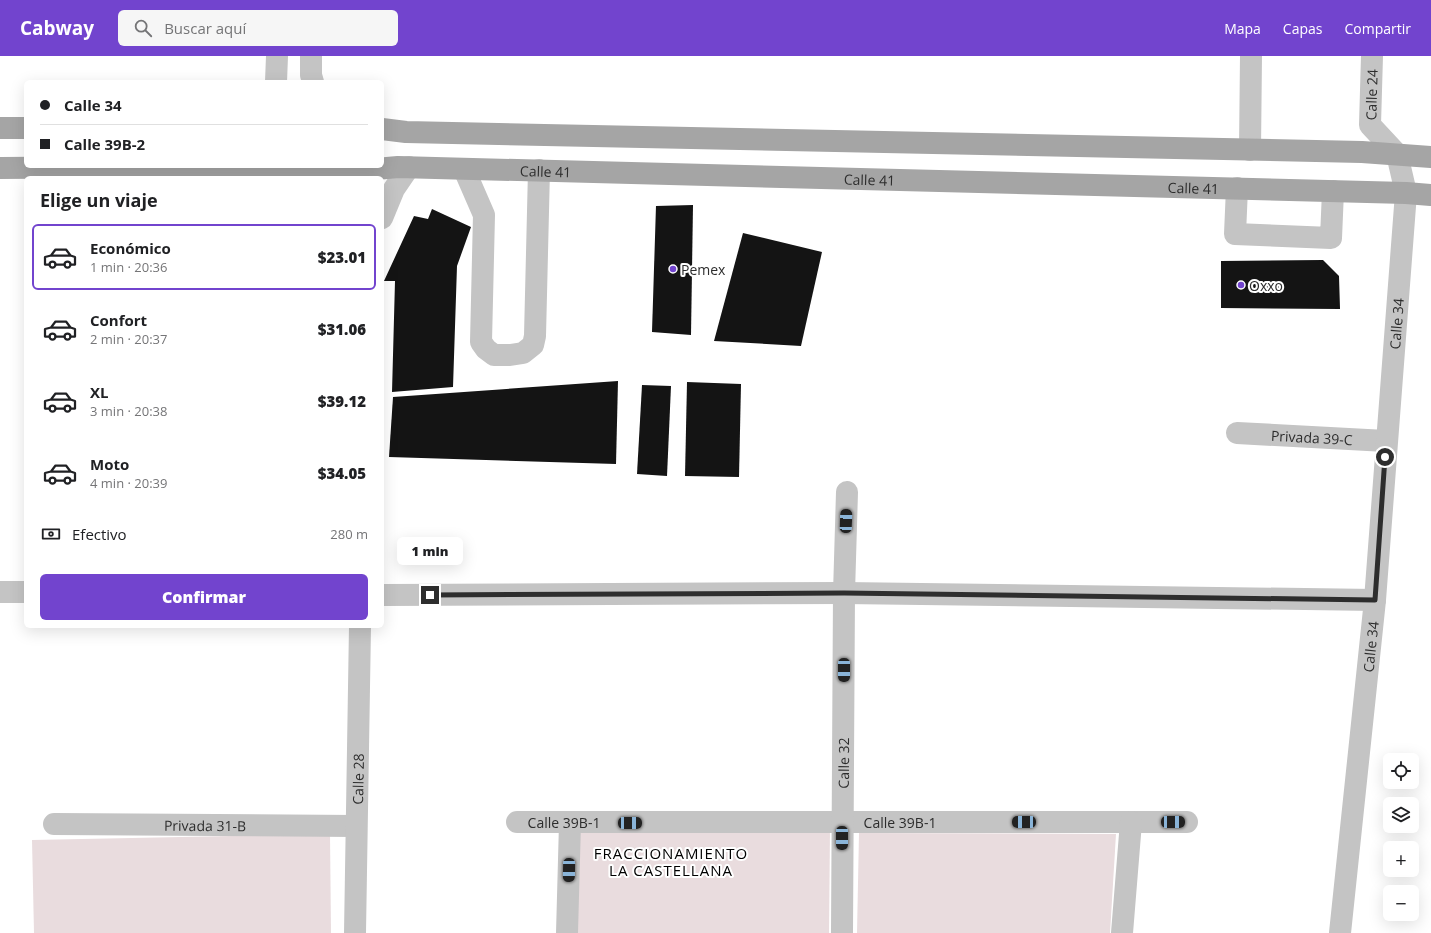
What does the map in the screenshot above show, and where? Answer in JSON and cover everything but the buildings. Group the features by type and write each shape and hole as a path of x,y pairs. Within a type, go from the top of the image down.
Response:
{"main road":[{"path":"0,128 24,128"},
{"path":"384,129 406,132 1250,150 1431,156"},
{"name":"Calle 41","path":"308,176 322,173 409,167 1237,188 1431,195"},
{"path":"0,168 24,168"},
{"name":"Calle 41","path":"269,168 284,176"}],"street":[{"path":"276,80 277,56"},
{"path":"311,56 312,80"},
{"path":"1250,150 1251,56"},
{"name":"Calle 24","path":"1372,56 1370,125 1397,154 1406,193"},
{"path":"384,213 394,189 409,167"},
{"path":"464,169 484,216 481,342 486,349 494,355 523,353 532,345 535,336 539,170"},
{"path":"1237,188 1235,234 1330,238 1333,191"},
{"name":"Calle 34","path":"1340,933 1375,600 1406,193"},
{"name":"Privada 39-C","path":"1237,433 1386,441"},
{"name":"Calle 32","path":"842,933 844,593 847,492"},
{"path":"0,592 24,592"},
{"path":"384,595 844,593 1375,600"},
{"name":"Calle 28","path":"355,933 360,628"},
{"name":"Calle 39B-1","path":"518,822 1187,822"},
{"path":"1122,933 1131,822"},
{"path":"567,933 570,823"},
{"name":"Privada 31-B","path":"54,824 356,826"}],"shaded area":[{"path":"580,826 830,829 829,933 577,933"},
{"path":"859,833 1116,834 1110,933 857,933"},
{"path":"330,834 331,933 34,933 32,840"}],"place":[{"name":"Pemex","path":"673,269"},
{"name":"Oxxo","path":"1241,285"}],"district":[{"name":"FRACCIONAMIENTO LA CASTELLANA","path":"671,862"}],"route":[{"path":"430,595 844,593 1375,600 1385,457"}]}
